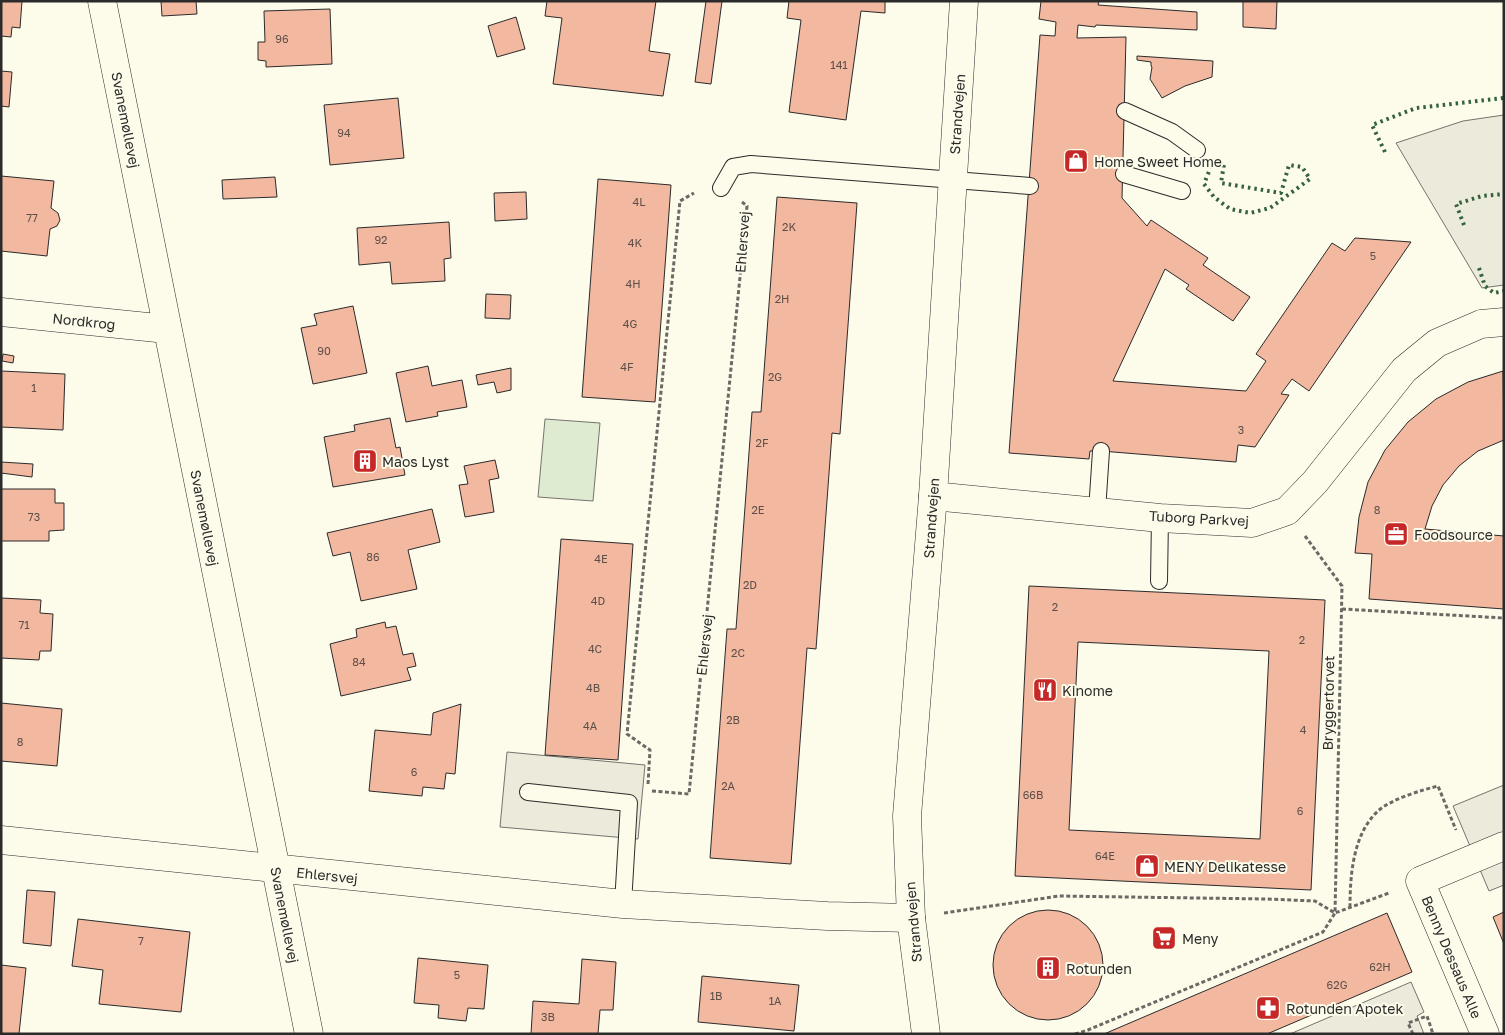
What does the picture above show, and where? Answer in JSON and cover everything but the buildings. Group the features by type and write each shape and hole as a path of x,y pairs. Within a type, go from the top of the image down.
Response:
{"street":[{"name":"Svanemøllevej","path":"102,1 309,1034"},
{"name":"Strandvejen","path":"926,1034 911,918 907,816 932,496 964,1"},
{"name":"Nordkrog","path":"1,312 167,329"},
{"name":"Tuborg Parkvej","path":"932,496 1160,518 1252,522 1287,511 1315,482 1404,370 1437,343 1482,324 1504,322"},
{"name":"Ehlersvej","path":"1,840 623,904 826,916 911,918"},
{"path":"1420,881 1504,846"},
{"name":"Benny Dessaus Alle","path":"1420,881 1485,1034"}],"lane":[{"path":"1125,111 1172,132 1197,150"},
{"path":"722,188 733,167 751,164 1030,186"},
{"path":"1124,174 1182,191"},
{"path":"1097,511 1101,451"},
{"path":"1159,581 1160,518"},
{"path":"528,792 629,802 623,904"}],"path":[{"name":"Ehlersvej","path":"722,188 747,206 689,794 648,791 650,750 627,734 680,201 702,189 722,188"},
{"name":"Bryggertorvet","path":"1287,511 1342,586 1335,913"},
{"path":"1342,609 1504,618"},
{"path":"1350,907 1350,890 1358,843 1367,824 1379,810 1414,792 1438,786 1468,861"},
{"path":"1074,1034 1088,1030 1323,932 1335,913 1420,881"},
{"path":"911,918 1059,896 1315,901 1335,913"},
{"path":"1413,1034 1408,1023 1427,1016 1433,1034"}],"green space":[{"path":"545,419 600,423 593,501 538,497"}],"shaded area":[{"path":"1504,115 1504,285 1482,288 1396,143 1463,121"},
{"path":"507,752 645,765 638,839 500,827"},
{"path":"1504,785 1504,885 1489,891 1453,806"},
{"path":"1411,982 1424,1012 1417,1016 1424,1034 1290,1034"}],"hedge":[{"path":"1385,152 1372,125 1416,108 1504,98"},
{"path":"1212,164 1224,164 1221,183 1281,193 1289,165 1302,167 1310,179 1270,208 1250,213 1230,209 1214,197 1204,184 1212,164"},
{"path":"1464,225 1456,204 1482,196 1504,194"},
{"path":"1479,268 1485,286 1494,293 1504,291"}],"place":[{"name":"Home Sweet Home","path":"1076,161"},
{"name":"Maos Lyst","path":"365,461"},
{"name":"Foodsource","path":"1396,534"},
{"name":"Kinome","path":"1045,690"},
{"name":"MENY Delikatesse","path":"1147,866"},
{"name":"Meny","path":"1164,938"},
{"name":"Rotunden","path":"1048,968"},
{"name":"Rotunden Apotek","path":"1268,1008"}]}
